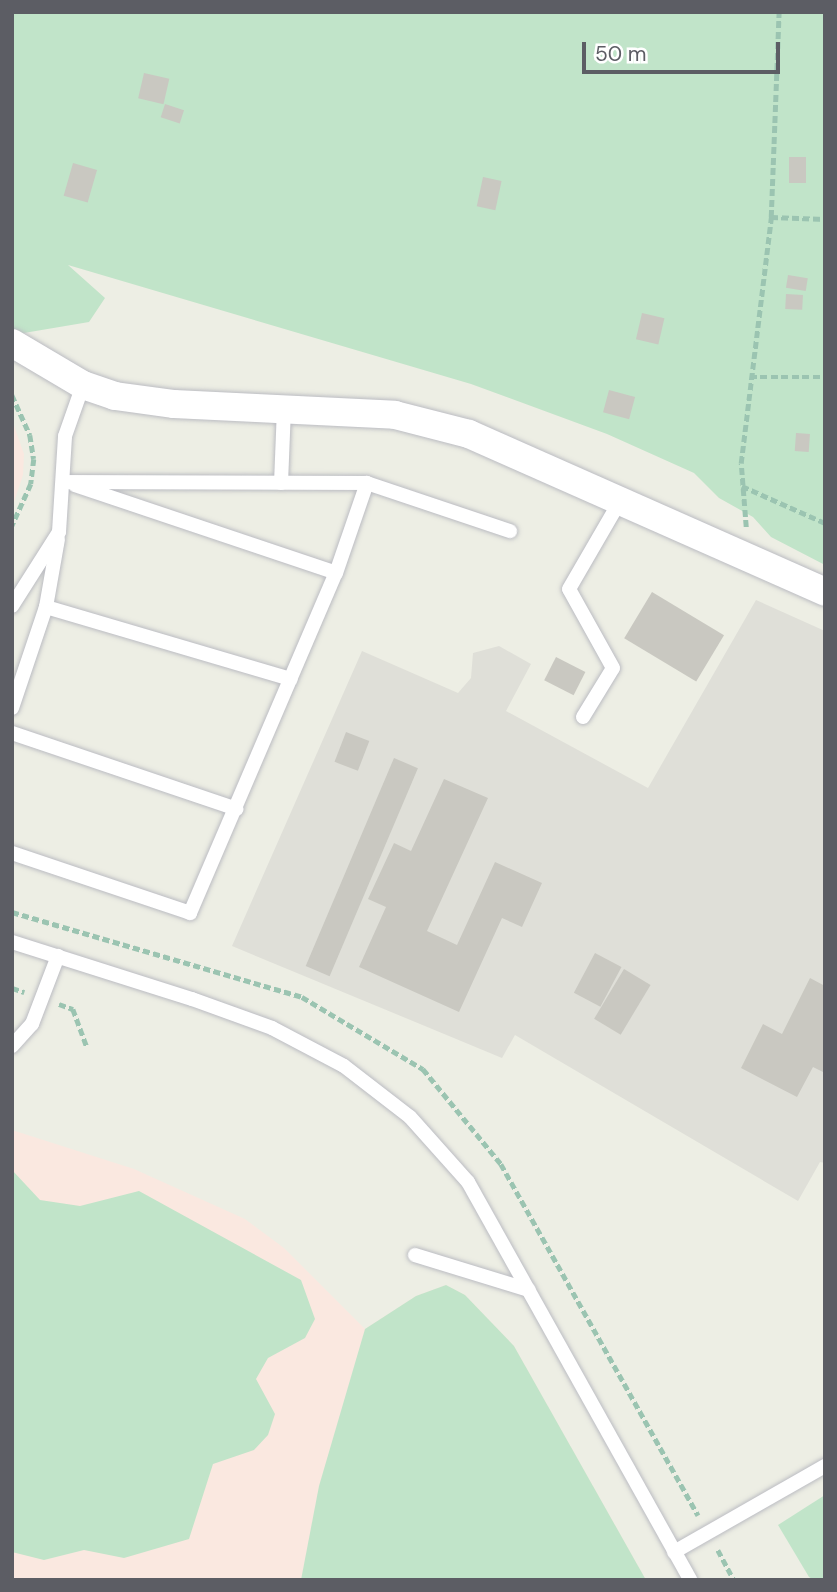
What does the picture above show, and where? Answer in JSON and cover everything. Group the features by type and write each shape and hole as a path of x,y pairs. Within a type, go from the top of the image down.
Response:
{"street":[{"path":"12,343 83,385 115,396 174,404 396,415 469,434 825,592"}],"lane":[{"path":"12,708 46,607 59,532 65,436 83,385"},
{"path":"281,483 284,409"},
{"path":"64,482 366,484 510,531"},
{"path":"64,482 335,573"},
{"path":"12,853 190,913 335,573 366,484"},
{"path":"583,717 613,668 569,589 621,501"},
{"path":"12,606 59,532"},
{"path":"46,607 291,679"},
{"path":"12,733 236,809"},
{"path":"12,942 192,999 272,1028 344,1066 410,1117 468,1182 690,1580"},
{"path":"12,1046 32,1024 58,956"},
{"path":"415,1255 529,1290"},
{"path":"674,1552 825,1466"}],"path":[{"path":"751,559 742,486 750,377 771,217 779,12"},
{"path":"771,217 825,219"},
{"path":"750,377 825,377"},
{"path":"12,395 30,435 34,459 32,484 12,526"},
{"path":"742,486 825,523"}],"shaded area":[{"path":"12,420 24,454 23,475 12,508"},
{"path":"756,600 825,631 825,1163 820,1162 798,1201 515,1035 502,1058 232,946 362,651 458,693 471,678 473,653 499,646 531,664 506,711 648,788"},
{"path":"12,1130 134,1169 245,1219 284,1248 365,1329 416,1296 446,1285 465,1295 514,1346 646,1580 12,1580"}],"green space":[{"path":"12,12 825,12 825,565 771,537 753,517 719,498 694,473 607,434 471,384 68,265 105,298 89,322 12,335"},
{"path":"12,1170 40,1200 80,1206 139,1191 301,1280 315,1319 305,1338 268,1358 256,1379 275,1414 268,1435 254,1450 213,1464 189,1539 124,1558 84,1550 44,1560 12,1552"},
{"path":"446,1285 465,1295 514,1346 646,1580 301,1580 319,1486 365,1329 416,1296"},
{"path":"825,1495 825,1580 814,1580 809,1577 778,1525"}],"building":[{"path":"144,73 169,79 163,104 138,98"},
{"path":"165,104 184,110 180,123 161,117"},
{"path":"789,157 806,157 806,183 789,183"},
{"path":"73,163 97,170 88,203 64,196"},
{"path":"483,177 502,181 495,210 477,206"},
{"path":"788,275 808,278 806,291 786,288"},
{"path":"786,294 803,295 802,310 785,309"},
{"path":"642,313 664,318 658,344 636,339"},
{"path":"609,390 635,397 629,419 603,412"},
{"path":"796,433 810,434 809,452 795,451"},
{"path":"652,592 724,635 696,682 624,638"},
{"path":"556,657 585,672 574,695 544,680"},
{"path":"346,732 369,741 358,771 335,762"},
{"path":"394,758 418,768 330,976 306,966"},
{"path":"444,779 488,798 427,931 457,945 495,862 542,883 522,927 502,918 459,1012 359,967 386,907 368,899 394,843 411,851"},
{"path":"595,953 621,967 600,1007 574,993"},
{"path":"624,969 651,985 621,1035 594,1019"},
{"path":"810,978 825,986 825,1073 813,1067 797,1097 741,1068 763,1024 782,1034"}]}
